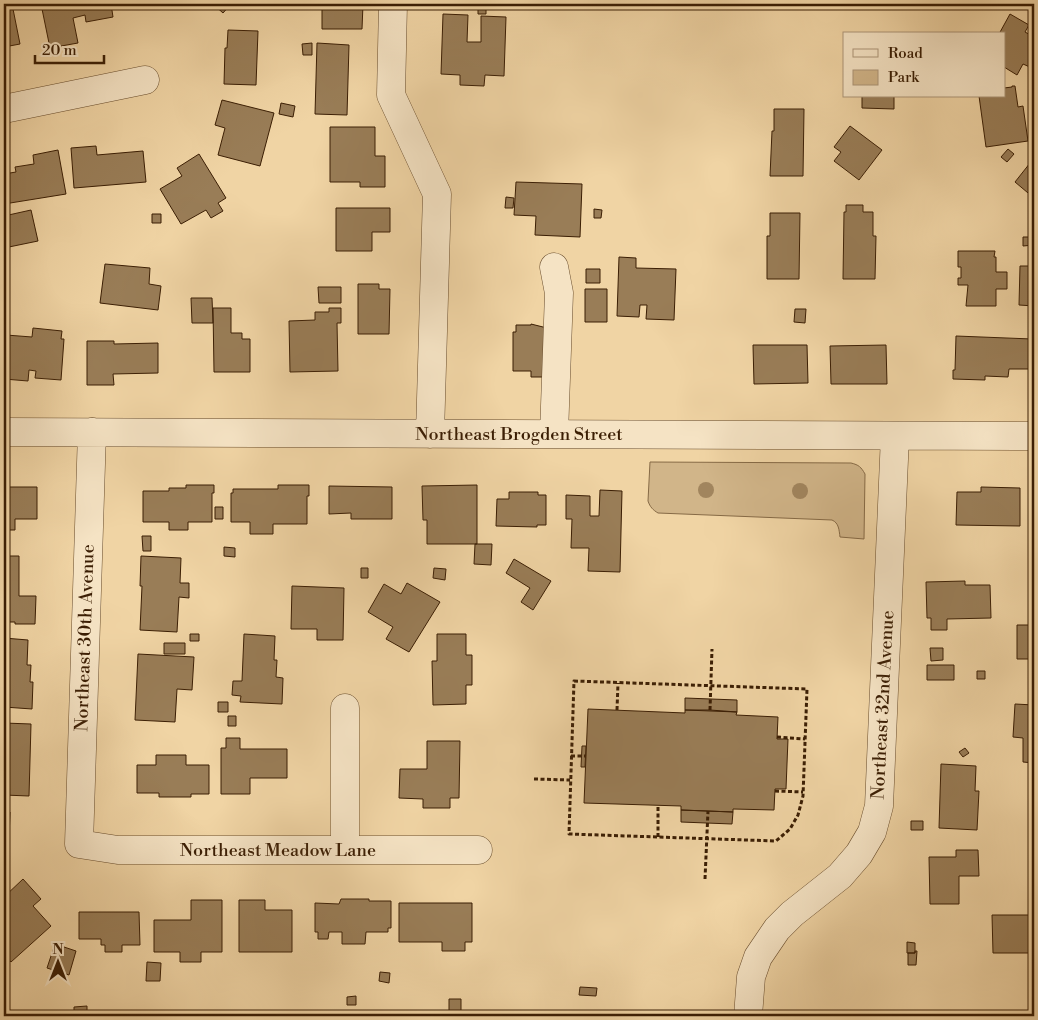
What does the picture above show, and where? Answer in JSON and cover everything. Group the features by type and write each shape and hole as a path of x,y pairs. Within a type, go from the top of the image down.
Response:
{"street":[{"path":"393,4 391,96 437,194 430,434"},
{"path":"4,109 145,80"},
{"path":"554,267 559,293 554,434"},
{"name":"Northeast Brogden Street","path":"4,432 1034,436"},
{"name":"Northeast 30th Avenue","path":"79,844 92,432"},
{"name":"Northeast 32nd Avenue","path":"748,1016 751,977 758,957 777,929 792,914 840,876 859,854 872,832 879,806 895,436"},
{"path":"344,850 345,708"},
{"name":"Northeast Meadow Lane","path":"79,844 118,850 478,850"}],"path":[{"path":"710,710 712,649"},
{"path":"574,681 618,683 807,689 803,792 798,815 790,829 776,841 569,834 574,681"},
{"path":"617,710 618,683"},
{"path":"777,738 805,739"},
{"path":"571,756 586,756"},
{"path":"534,779 570,780"},
{"path":"775,790 803,792"},
{"path":"658,806 658,837"},
{"path":"705,879 708,811"}],"green space":[{"path":"650,462 854,464 860,467 865,474 864,539 840,537 839,529 832,520 658,513 648,501"}],"building":[{"path":"12,4 20,44 4,47 4,5"},
{"path":"41,4 111,4 113,17 86,22 85,15 73,18 78,43 50,48"},
{"path":"213,4 231,4 223,13"},
{"path":"322,4 363,4 362,29 322,29"},
{"path":"478,5 486,5 486,14 478,14"},
{"path":"443,14 468,15 467,42 481,42 481,16 506,17 504,76 485,75 484,86 460,85 460,75 441,74"},
{"path":"1010,14 1029,25 1025,32 1034,37 1034,64 1032,68 1023,64 1017,75 1006,68 1006,32 1000,32"},
{"path":"228,30 258,31 256,85 224,84 225,48 227,48"},
{"path":"312,43 312,55 303,55 302,44"},
{"path":"317,43 349,45 347,115 315,114"},
{"path":"1015,86 1018,107 1023,106 1028,141 986,147 979,98 1006,98 1006,88"},
{"path":"862,98 894,98 894,109 862,108"},
{"path":"222,100 274,113 260,166 218,155 225,128 215,125"},
{"path":"281,103 295,106 293,117 279,114"},
{"path":"774,109 804,109 803,176 770,176"},
{"path":"850,126 882,150 859,180 834,161 841,152 834,147"},
{"path":"330,127 375,127 375,156 385,156 385,187 360,187 360,182 330,182"},
{"path":"96,146 97,155 143,151 146,182 74,188 71,148"},
{"path":"1008,149 1014,154 1007,162 1001,157"},
{"path":"58,150 66,194 4,204 4,174 16,172 15,167 34,164 33,155"},
{"path":"199,154 226,198 218,203 223,211 211,218 206,210 181,224 160,189 182,176 177,168"},
{"path":"1034,158 1034,198 1015,182"},
{"path":"516,182 582,184 580,237 535,235 536,216 514,215"},
{"path":"506,197 514,198 513,208 505,208"},
{"path":"846,205 863,205 863,212 873,212 873,236 876,236 875,279 843,279 844,212 846,212"},
{"path":"336,208 390,208 390,232 372,232 372,251 336,251"},
{"path":"594,209 602,210 601,218 594,218"},
{"path":"31,210 38,241 4,248 4,216"},
{"path":"770,213 800,213 799,279 767,279 767,236 770,236"},
{"path":"152,214 161,214 161,223 152,223"},
{"path":"1023,237 1034,237 1034,245 1023,246"},
{"path":"958,251 995,251 996,272 1007,272 1007,289 996,289 996,306 966,306 968,285 958,285 958,278 961,278 961,267 958,267"},
{"path":"619,257 636,258 636,268 676,269 674,320 646,319 647,305 640,305 639,317 617,316"},
{"path":"1033,262 1034,306 1019,305 1020,266 1033,266"},
{"path":"105,264 150,268 149,284 161,286 158,310 100,303"},
{"path":"586,269 600,269 600,283 586,283"},
{"path":"358,284 379,284 379,289 390,289 389,334 358,334"},
{"path":"318,287 341,287 341,303 319,303"},
{"path":"585,289 607,289 607,322 585,322"},
{"path":"191,298 212,298 213,323 192,323"},
{"path":"213,308 231,308 231,333 242,333 242,339 250,339 250,372 214,372"},
{"path":"329,308 341,308 341,323 337,323 338,371 290,372 289,321 315,320 315,312 329,312"},
{"path":"795,309 806,309 805,323 794,322"},
{"path":"531,324 547,328 546,377 531,377 531,371 513,371 513,332 516,332 516,325"},
{"path":"33,328 62,331 61,339 64,339 61,380 35,378 36,371 29,370 28,381 4,379 6,335 32,337"},
{"path":"956,336 1032,339 1031,369 1009,369 1008,377 985,376 985,380 953,379"},
{"path":"87,341 114,341 114,344 158,343 158,373 113,374 114,385 87,385"},
{"path":"753,345 807,345 808,383 754,384"},
{"path":"886,345 887,384 831,384 830,346"},
{"path":"8,482 8,487 37,487 37,519 15,519 15,530 4,530 4,483"},
{"path":"186,485 214,485 214,493 212,493 212,522 188,522 188,530 169,530 169,522 143,522 143,491 169,491 169,488 186,488"},
{"path":"278,485 309,485 307,524 273,524 273,534 250,534 250,522 231,522 231,493 233,493 233,489 278,489"},
{"path":"477,485 477,544 427,544 427,520 423,520 422,486"},
{"path":"329,486 392,487 392,519 351,519 351,513 329,514"},
{"path":"981,487 1020,488 1020,526 956,525 957,492 981,492"},
{"path":"600,490 622,491 620,572 588,571 589,548 571,548 572,519 566,519 566,495 590,496 590,516 599,516"},
{"path":"509,492 538,492 538,495 546,495 546,525 537,525 537,527 496,526 497,499 509,499"},
{"path":"215,507 223,507 223,519 215,519"},
{"path":"142,536 151,536 151,551 143,551"},
{"path":"475,544 492,544 491,565 474,564"},
{"path":"224,547 235,548 235,557 224,556"},
{"path":"4,556 19,556 19,596 36,596 35,624 4,622"},
{"path":"141,556 181,558 180,583 189,583 189,598 179,597 177,632 140,630"},
{"path":"514,559 551,581 533,610 521,602 530,588 506,573"},
{"path":"361,568 368,568 368,578 361,578"},
{"path":"434,568 446,569 445,580 433,578"},
{"path":"965,581 965,585 990,585 991,618 947,619 947,630 931,630 931,618 927,618 926,582"},
{"path":"407,583 440,602 409,652 386,639 393,627 368,612 384,584 401,594"},
{"path":"292,586 344,588 343,640 317,640 317,629 291,629"},
{"path":"1017,625 1034,625 1034,659 1017,659"},
{"path":"190,634 199,634 199,641 190,641"},
{"path":"244,634 275,636 274,660 277,660 276,677 283,678 282,704 240,702 241,696 232,695 233,681 242,681"},
{"path":"437,634 466,634 466,655 472,655 472,685 466,685 466,704 433,705 432,661 437,661"},
{"path":"4,638 28,640 27,665 31,665 30,682 33,682 32,709 4,707"},
{"path":"164,643 185,643 185,654 164,654"},
{"path":"930,648 943,648 943,660 931,661"},
{"path":"138,654 194,657 192,690 177,689 175,722 135,720"},
{"path":"927,665 954,665 954,680 927,680"},
{"path":"977,671 985,671 985,679 977,679"},
{"path":"685,698 737,700 737,712 685,710"},
{"path":"218,702 228,702 228,712 218,712"},
{"path":"1015,704 1034,705 1034,763 1023,762 1023,738 1013,737"},
{"path":"588,709 685,713 685,710 710,710 737,712 736,715 778,717 777,739 788,739 786,789 775,789 774,810 733,809 733,812 681,810 681,806 584,803"},
{"path":"228,716 236,716 236,726 228,726"},
{"path":"4,723 31,724 29,796 4,795"},
{"path":"226,738 240,738 240,749 287,749 287,778 250,778 250,794 221,794 221,748 226,748"},
{"path":"427,741 460,741 459,798 450,798 450,808 423,808 423,799 399,798 400,769 427,769"},
{"path":"582,746 586,746 585,767 581,767"},
{"path":"965,748 969,753 963,757 959,752"},
{"path":"156,755 186,755 186,765 209,765 209,794 191,794 191,797 159,797 159,793 137,793 137,765 156,765"},
{"path":"941,764 976,766 975,791 979,791 977,830 939,828"},
{"path":"681,810 733,812 732,824 681,822"},
{"path":"4,812 10,812 9,839 4,838"},
{"path":"911,821 923,821 923,830 911,830"},
{"path":"956,850 978,850 979,876 959,876 959,904 930,904 929,857 956,857"},
{"path":"23,879 41,899 33,906 51,926 11,962 4,954 4,897"},
{"path":"341,899 391,901 391,928 388,928 388,932 366,932 365,944 342,944 342,932 329,932 328,939 318,939 318,932 315,932 315,903 339,904"},
{"path":"191,900 222,900 222,952 201,952 201,962 180,962 180,952 154,952 154,920 191,920"},
{"path":"239,900 265,900 265,910 292,910 292,952 239,952"},
{"path":"399,903 472,903 472,942 465,942 465,951 442,951 442,942 399,942"},
{"path":"79,912 139,912 140,945 122,945 122,952 105,952 105,945 101,945 101,939 79,939"},
{"path":"992,915 1034,915 1034,953 993,953"},
{"path":"907,942 915,943 915,953 907,953"},
{"path":"55,944 76,951 69,975 47,968"},
{"path":"917,951 916,965 908,965 908,953 915,953"},
{"path":"147,962 161,963 160,981 146,981"},
{"path":"380,972 390,973 389,983 379,981"},
{"path":"580,987 597,988 596,996 579,995"},
{"path":"356,996 356,1005 347,1005 347,997"},
{"path":"449,999 461,999 461,1016 449,1016"},
{"path":"87,1006 87,1013 74,1014 74,1007"}]}
